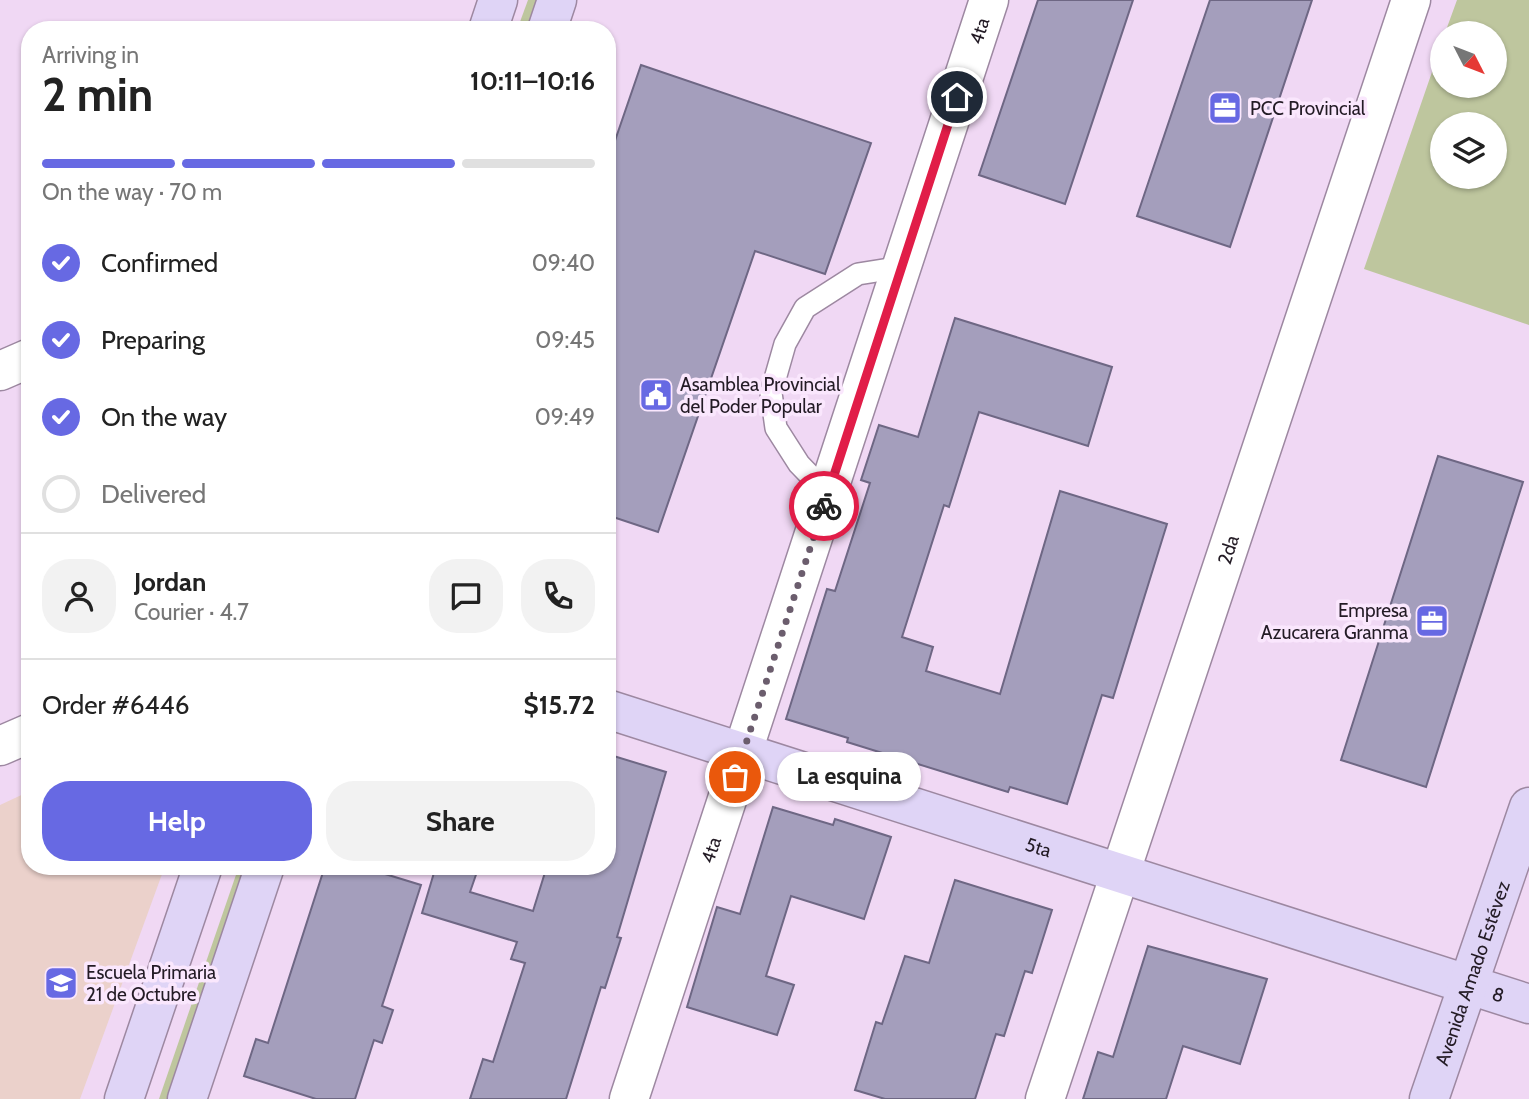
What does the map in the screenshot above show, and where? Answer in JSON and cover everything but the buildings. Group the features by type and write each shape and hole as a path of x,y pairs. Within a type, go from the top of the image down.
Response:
{"street":[{"path":"491,21 499,0"},
{"path":"550,21 557,0"},
{"name":"4ta","path":"629,1099 989,0"},
{"name":"2da","path":"1045,1099 1411,0"},
{"path":"0,371 21,362"},
{"name":"5ta","path":"616,712 1469,987"},
{"path":"0,746 21,737"},
{"name":"Avenida Amado Estévez","path":"1429,1099 1529,807"},
{"path":"124,1099 200,875"},
{"path":"187,1099 262,875"},
{"name":"8","path":"1469,987 1529,1004"}],"lane":[{"path":"828,494 799,464 776,428 771,393 785,344 805,308 858,274 902,267"}],"shaded area":[{"name":"Escuela Primaria 21 de Octubre","path":"21,795 21,875 162,875 80,1099 0,1099 0,805"}],"green space":[{"path":"528,0 537,0 530,21 520,21"},
{"path":"1457,0 1529,0 1529,325 1364,269 1430,78 1430,98 1507,98 1507,21 1449,21"},
{"path":"236,875 245,875 168,1099 159,1099"}],"way so far":[{"path":"735,777 824,506"}],"place":[{"name":"PCC Provincial","path":"1225,108"},
{"name":"Asamblea Provincial del Poder Popular","path":"656,395"},
{"name":"Empresa Azucarera Granma","path":"1432,621"},
{"name":"La esquina","path":"735,777"},
{"name":"Escuela Primaria 21 de Octubre","path":"61,983"}],"route":[{"path":"824,506 957,97"}]}
